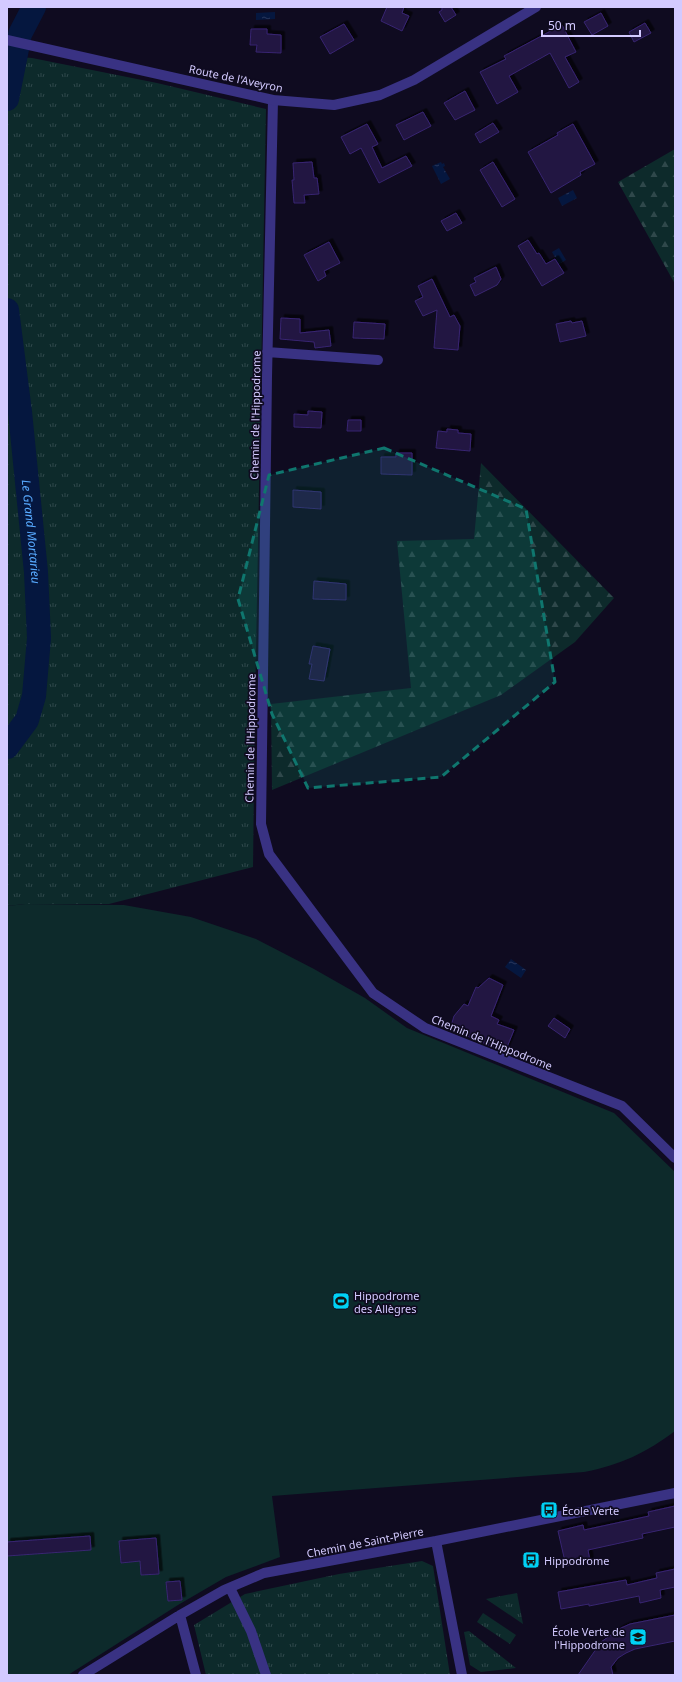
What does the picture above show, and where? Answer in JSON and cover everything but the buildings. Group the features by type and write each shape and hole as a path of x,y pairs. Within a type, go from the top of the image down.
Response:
{"street":[{"name":"Route de l'Aveyron","path":"7,40 273,100 334,106 380,95 414,80 536,7"},
{"name":"Chemin de l'Hippodrome","path":"273,100 267,352 261,824 270,854 373,993 424,1028 622,1106 675,1158"},
{"path":"267,352 378,360"},
{"name":"Chemin de Saint-Pierre","path":"82,1675 180,1615 230,1588 264,1573 436,1541 675,1493"},
{"path":"436,1541 462,1675"},
{"path":"230,1588 251,1631 266,1675"},
{"path":"180,1615 196,1675"}],"highlighted area":[{"path":"384,448 526,509 555,682 441,777 308,788 272,714 238,599 269,475"}],"green space":[{"path":"7,56 32,58 157,83 266,109 253,867 109,904 25,904 7,906"},
{"path":"675,149 675,284 618,182"},
{"path":"481,463 614,598 575,642 501,695 272,790 271,704 411,688 397,541 474,539"},
{"name":"Hippodrome des Allègres","path":"25,904 124,905 191,917 256,939 314,969 365,998 407,1028 614,1113 675,1172 675,1431 654,1446 621,1462 584,1472 272,1496 280,1557 226,1577 178,1605 68,1675 7,1675 7,906"},
{"path":"422,1561 433,1566 450,1675 206,1675 194,1625 245,1594 339,1574"},
{"path":"517,1593 523,1624 486,1599"},
{"path":"483,1613 516,1635 510,1644 477,1622"},
{"path":"469,1631 516,1668 481,1672 470,1665 464,1632"}],"water":[{"path":"275,12 275,19 256,20 256,13"},
{"path":"441,162 442,164 444,163 445,166 443,167 450,179 441,184 432,166"},
{"path":"573,190 577,198 562,206 558,198"},
{"path":"559,248 566,260 559,264 552,252"},
{"path":"511,959 526,970 521,978 505,967"}],"waterway":[{"name":"Le Grand Mortarieu","path":"7,99 20,34 34,7"},
{"name":"Le Grand Mortarieu","path":"7,310 20,412 36,572 39,638 34,696 27,720 7,747"}],"place":[{"name":"Hippodrome des Allègres","path":"341,1301"},
{"name":"École Verte","path":"549,1510"},
{"name":"Hippodrome","path":"531,1560"},
{"name":"École Verte de l'Hippodrome","path":"638,1637"}]}
